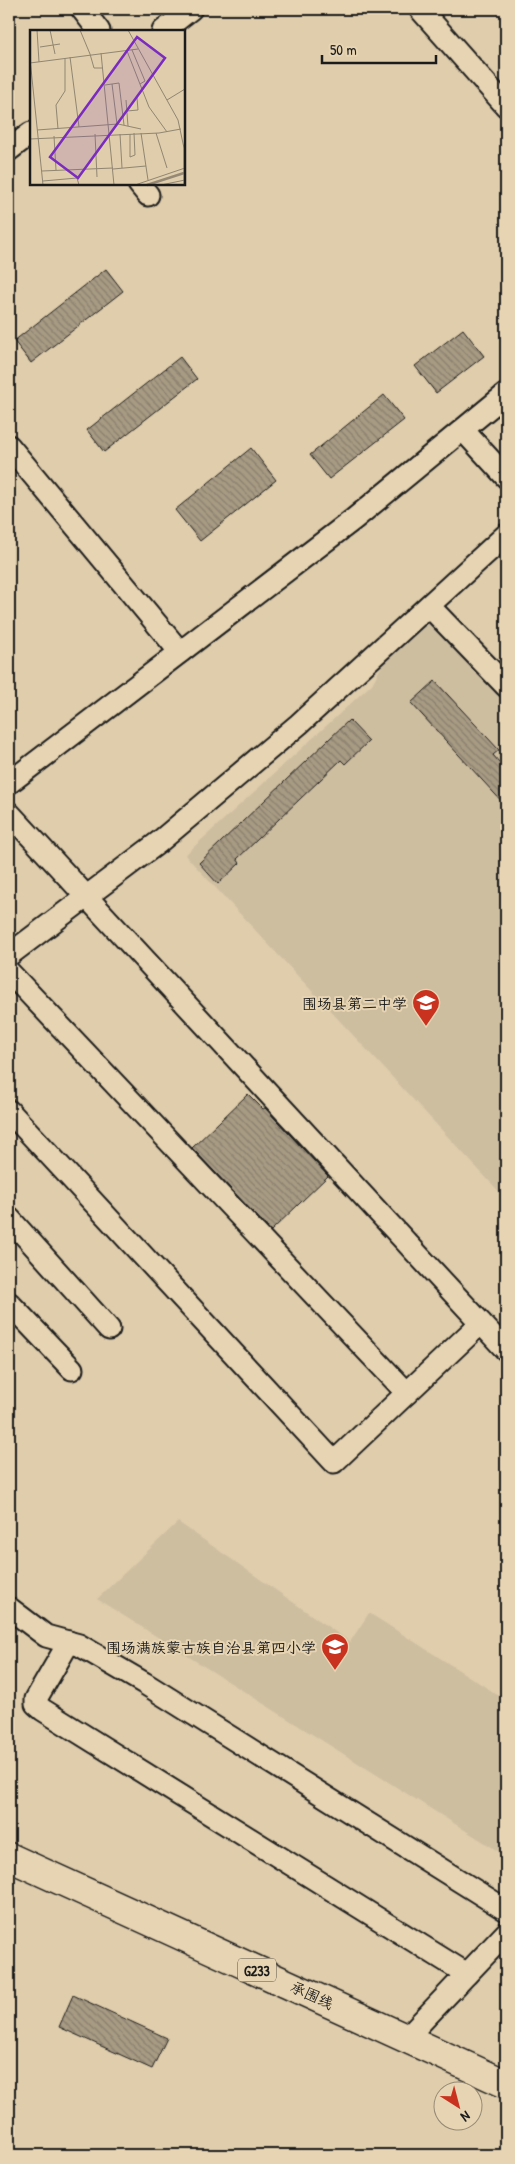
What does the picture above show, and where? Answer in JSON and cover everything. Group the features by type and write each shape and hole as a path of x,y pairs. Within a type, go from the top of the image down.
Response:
{"highway":[{"name":"承围线","path":"9,1857 506,2084"}],"street":[{"path":"82,9 99,30"},
{"path":"164,30 191,9"},
{"path":"420,9 506,106"},
{"path":"9,150 30,134"},
{"path":"9,783 354,519 506,394"},
{"path":"463,430 506,477"},
{"path":"9,446 180,652"},
{"path":"9,955 159,842 299,724 506,535"},
{"path":"429,606 506,686"},
{"path":"9,813 506,1350"},
{"path":"9,972 407,1393"},
{"path":"9,1111 334,1462 481,1323"},
{"path":"9,1218 109,1329"},
{"path":"9,1303 72,1369"},
{"path":"9,1608 46,1636 79,1645 144,1683 506,1910"},
{"path":"69,1642 36,1699 36,1704 43,1710 467,1974"},
{"path":"406,2038 506,1933"}],"shaded area":[{"name":"围场县第二中学","path":"428,617 506,698 506,1199 185,855 372,684 386,658"},
{"name":"围场满族蒙古族自治县第四小学","path":"178,1522 350,1642 369,1613 506,1700 506,1856 97,1599"}],"building":[{"path":"106,269 123,291 31,363 14,341"},
{"path":"463,329 484,356 436,393 415,366"},
{"path":"180,357 197,379 104,452 87,430"},
{"path":"384,395 404,420 329,479 310,455"},
{"path":"251,448 276,480 200,541 175,510"},
{"path":"435,681 499,750 493,755 506,770 506,806 411,703"},
{"path":"349,720 369,741 345,764 341,760 237,859 240,863 218,884 199,863"},
{"path":"248,1094 263,1109 265,1108 328,1176 271,1231 192,1148"},
{"path":"73,1995 167,2038 152,2069 59,2027"}],"place":[{"name":"围场县第二中学","path":"426,1027"},
{"name":"围场满族蒙古族自治县第四小学","path":"335,1671"}]}
